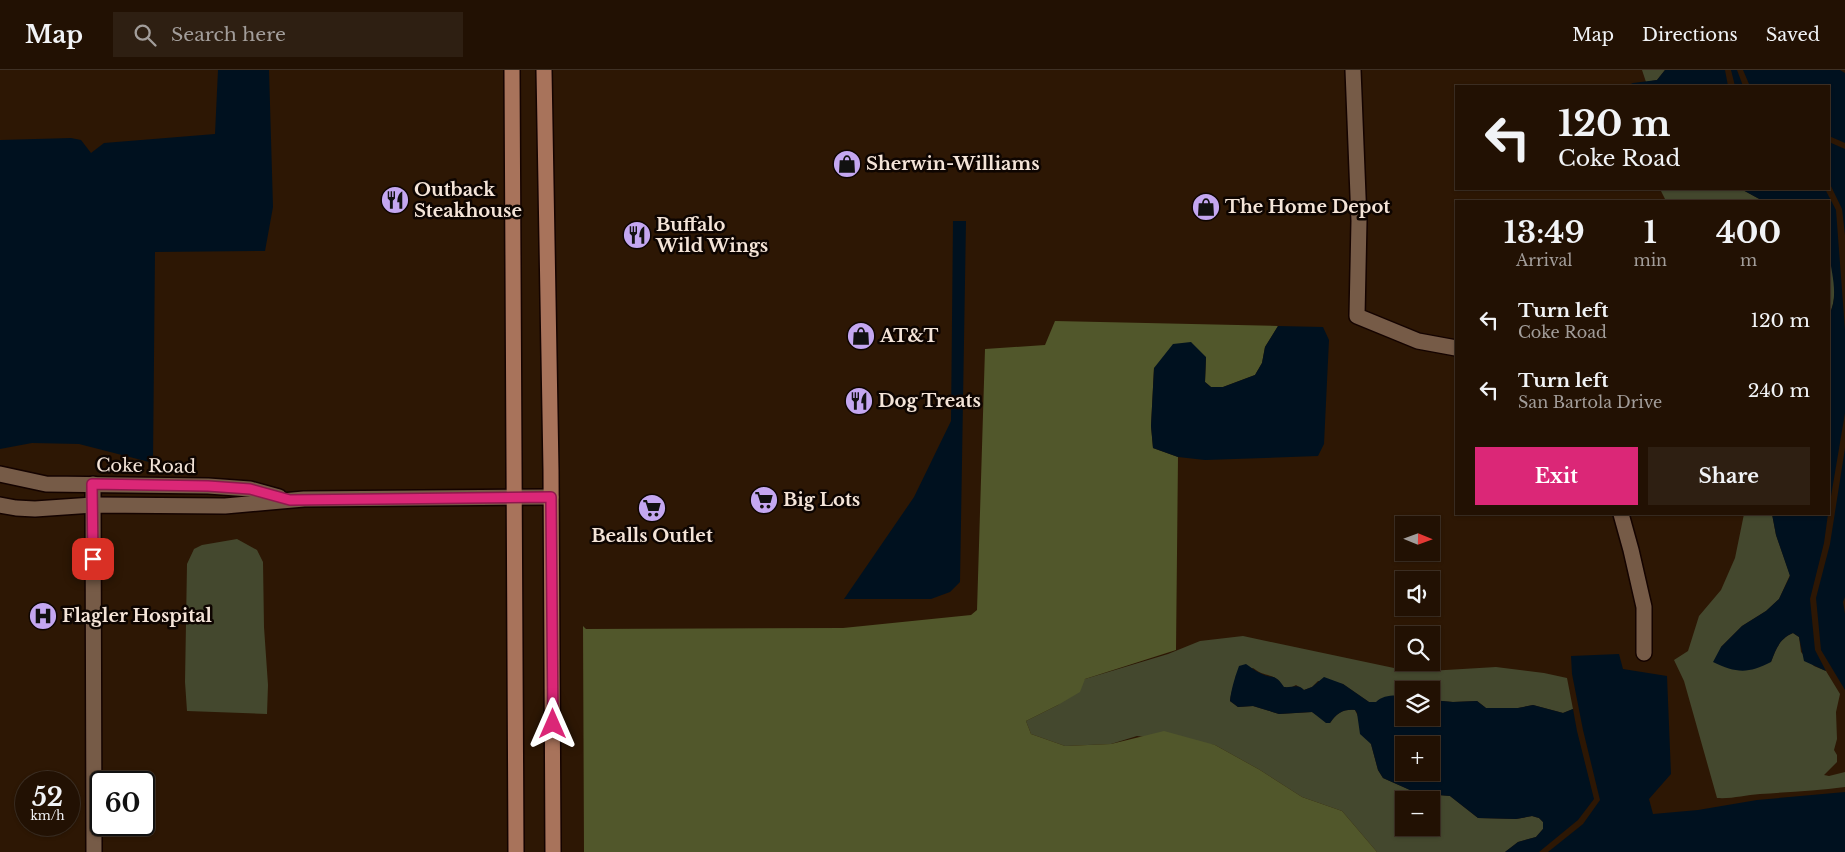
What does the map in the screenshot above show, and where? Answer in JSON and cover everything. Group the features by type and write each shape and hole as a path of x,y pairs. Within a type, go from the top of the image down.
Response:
{"main road":[{"path":"512,70 516,852"},
{"path":"544,70 551,497 553,852"}],"street":[{"path":"1354,70 1359,189 1356,316 1418,341 1455,348"},
{"name":"Coke Road","path":"0,474 46,484 208,486 250,489 290,500"},
{"path":"92,484 94,852"},
{"name":"Coke Road","path":"0,505 35,509 93,505 224,506 290,500 551,497"},
{"path":"1622,515 1644,607 1644,653"}],"green space":[{"path":"1642,70 1665,70 1657,80 1646,82"},
{"path":"1660,190 1743,190 1761,200 1666,200"},
{"path":"1830,256 1834,291 1830,313"},
{"path":"1055,321 1278,326 1265,347 1262,363 1255,375 1223,387 1211,387 1205,382 1206,357 1154,368 1151,426 1153,448 1178,457 1176,650 1085,679 1080,692 1026,721 1031,734 1065,746 1111,744 1164,731 1215,745 1260,770 1302,797 1342,811 1377,852 584,852 583,626 586,629 843,628 971,615 977,610 985,349 1045,345"},
{"path":"1744,515 1772,515 1776,535 1790,575 1779,599 1766,611 1742,626 1721,647 1771,662 1776,649 1784,638 1793,633 1799,637 1801,652 1814,666 1826,671 1840,694 1836,712 1837,739 1834,750 1837,755 1837,762 1824,775 1829,776 1845,772 1845,787 1717,798 1684,681 1674,660 1688,651 1699,616 1721,590 1735,558"},
{"path":"237,539 257,550 263,562 264,627 268,685 267,714 187,711 185,682 187,564 194,549 202,545"},
{"path":"1243,636 1395,668 1395,671 1440,671 1496,667 1567,678 1573,709 1563,713 1533,705 1518,708 1486,708 1477,701 1440,701 1440,681 1395,681 1395,696 1376,703 1369,702 1343,684 1318,681 1312,687 1304,690 1296,685 1290,688 1283,687 1273,677 1253,668 1236,675 1230,701 1238,707 1253,706 1279,714 1312,712 1330,723 1341,712 1355,710 1371,744 1378,770 1383,778 1410,790 1420,791 1395,791 1395,836 1440,836 1440,795 1450,796 1478,818 1516,819 1532,816 1539,818 1543,822 1543,829 1536,837 1518,842 1505,852 1377,852 1342,811 1302,797 1260,770 1215,745 1137,736 1111,744 1065,746 1031,734 1026,721 1058,705 1085,679 1168,654 1200,641"}],"water":[{"path":"218,70 269,70 273,207 265,251 155,252 153,463 79,444 32,443 0,449 0,140 71,138 81,140 91,153 104,143 215,134"},
{"path":"1665,70 1725,70 1728,85 1628,85 1657,80"},
{"path":"1731,70 1737,70 1743,85 1735,85"},
{"path":"1743,70 1840,70 1845,73 1845,143 1830,136 1830,85 1749,84"},
{"path":"1830,142 1845,149 1845,235 1842,209 1830,184"},
{"path":"1743,190 1826,190 1836,210 1845,330 1845,413 1830,502 1830,312 1834,299 1834,282 1830,257 1830,200 1761,200"},
{"path":"953,221 966,221 960,582 950,592 931,599 844,599 914,497 951,421"},
{"path":"1278,326 1323,327 1329,340 1324,444 1318,456 1205,460 1178,457 1153,448 1151,426 1154,368 1173,344 1191,342 1206,357 1205,382 1211,387 1223,387 1255,375 1262,363 1265,347"},
{"path":"1845,448 1845,597 1843,602 1845,614 1845,690 1821,650 1816,598 1830,544"},
{"path":"1772,515 1828,515 1824,543 1810,599 1815,650 1826,671 1804,661 1799,637 1793,633 1781,641 1771,662 1755,669 1735,670 1713,662 1721,647 1742,626 1766,611 1779,599 1790,576 1776,535"},
{"path":"1619,654 1623,669 1667,676 1671,774 1649,799 1653,814 1698,810 1757,800 1845,792 1845,852 1548,852 1583,824 1600,800 1583,730 1572,674 1571,656"},
{"path":"1246,664 1264,675 1275,678 1284,687 1297,686 1304,690 1312,687 1324,677 1343,684 1369,702 1376,702 1382,698 1395,696 1395,726 1440,726 1440,701 1477,701 1486,708 1518,708 1533,705 1563,713 1573,709 1594,799 1578,820 1539,852 1505,852 1518,842 1536,837 1543,829 1543,822 1539,818 1532,816 1516,819 1478,818 1450,796 1440,795 1440,791 1410,790 1383,778 1378,770 1371,744 1360,734 1355,710 1341,712 1330,723 1326,723 1312,712 1279,714 1253,706 1238,707 1230,701 1239,666"}],"place":[{"name":"Sherwin-Williams","path":"847,164"},
{"name":"Outback Steakhouse","path":"395,200"},
{"name":"The Home Depot","path":"1206,207"},
{"name":"Buffalo Wild Wings","path":"637,235"},
{"name":"AT&T","path":"861,336"},
{"name":"Dog Treats","path":"859,401"},
{"name":"Big Lots","path":"764,500"},
{"name":"Bealls Outlet","path":"652,508"},
{"name":"Flagler Hospital","path":"43,616"}],"route":[{"path":"93,559 92,484 208,486 250,489 290,500 551,497 553,724"}]}
